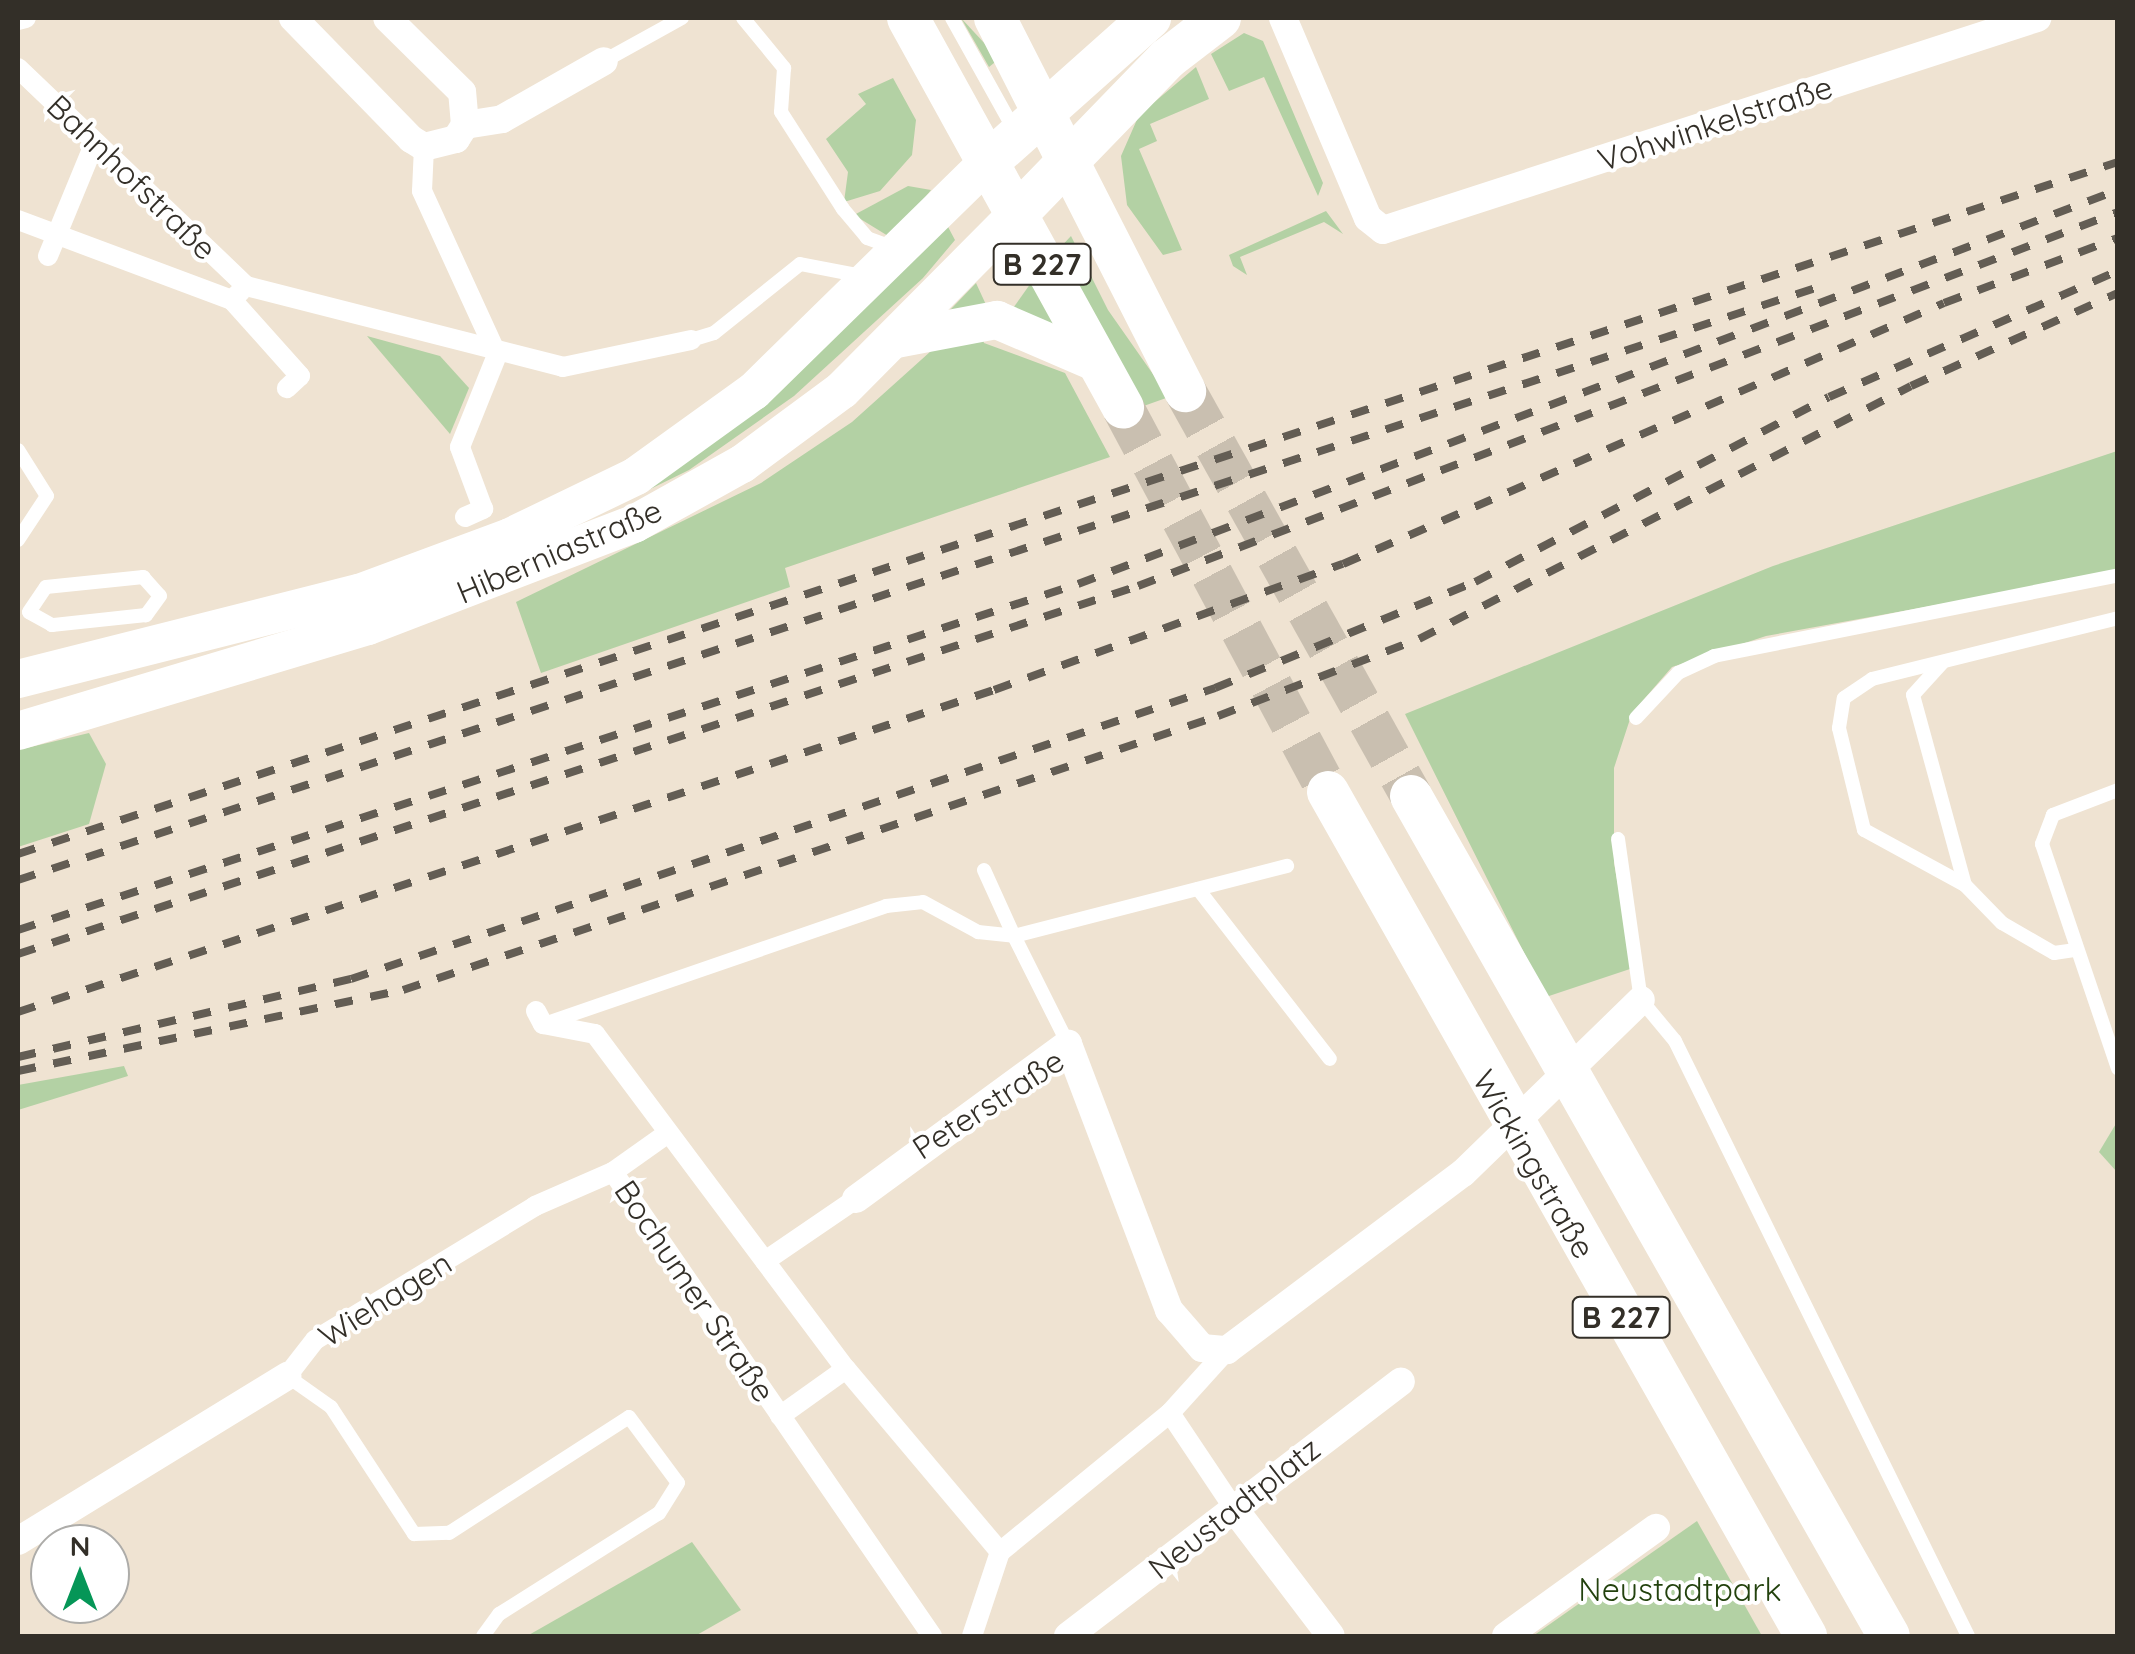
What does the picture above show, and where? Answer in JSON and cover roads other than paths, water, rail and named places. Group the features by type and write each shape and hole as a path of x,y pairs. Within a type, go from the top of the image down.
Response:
{"main road":[{"path":"908,18 986,164 1028,120 1150,18"},
{"path":"996,18 1028,120 1066,161"},
{"name":"B 227","path":"1015,216 1066,161 1220,18"},
{"name":"B 227","path":"1066,161 1185,390"},
{"name":"B 227","path":"986,164 1123,408"},
{"name":"Hiberniastraße","path":"18,678 112,660 516,555 717,422 874,282 986,164"},
{"name":"Hiberniastraße","path":"18,731 152,695 742,464 894,340 1015,216"},
{"path":"894,340 997,320 1099,364"},
{"name":"Wickingstraße","path":"1328,792 1512,1127 1806,1636"},
{"name":"B 227","path":"1410,796 1889,1636"}],"street":[{"path":"18,20 26,18"},
{"path":"292,18 424,147 422,191 497,355 460,446 482,509 465,517"},
{"path":"386,18 462,92 466,125"},
{"name":"Vohwinkelstraße","path":"1283,18 1368,218 1394,229 2036,18"},
{"path":"424,147 456,138 466,125 502,119 604,61"},
{"name":"Bahnhofstraße","path":"18,68 95,142 239,293 300,376 287,388"},
{"path":"48,256 95,142"},
{"path":"18,220 239,293 563,367 692,340"},
{"path":"972,1636 1000,1552 1170,1413 1227,1350 1512,1127 1641,1000"},
{"name":"Bochumer Straße","path":"540,1017 595,1034 846,1370 1000,1552"},
{"name":"Peterstraße","path":"765,1260 856,1200 1068,1044 1168,1310 1202,1348 1227,1350"},
{"name":"Bochumer Straße","path":"668,1133 613,1172 932,1636"},
{"name":"Wiehagen","path":"18,1541 287,1376 314,1340 535,1206 613,1172"},
{"name":"Bochumer Straße","path":"780,1416 846,1370"},
{"name":"Neustadtplatz","path":"1068,1636 1402,1380"},
{"path":"1170,1413 1236,1510 1331,1636"},
{"path":"1506,1636 1656,1528"}],"lane":[{"path":"604,61 682,18"},
{"path":"743,18 784,68 781,112 844,210 867,238 905,252"},
{"path":"952,18 1028,120"},
{"path":"692,340 714,333 800,264 834,264 874,282"},
{"path":"18,450 47,496 18,540"},
{"path":"1636,718 1678,673 1714,656 2118,575"},
{"path":"143,577 160,596 146,615 52,626 24,613 46,588 143,577"},
{"path":"2076,950 2054,954 2002,923 1965,885 1864,830 1839,728 1850,690 2118,618"},
{"path":"1942,664 1918,678 1913,695 1965,885"},
{"path":"2118,790 2053,816 2042,844 2118,1068"},
{"path":"1618,840 1641,1000 1675,1041 1968,1636"},
{"path":"540,1017 886,906 923,902 978,932 1014,936 1286,866"},
{"path":"984,870 1068,1044"},
{"path":"1198,888 1330,1059"},
{"path":"287,1376 331,1406 414,1534 449,1533 629,1417 678,1483 659,1513 499,1614 482,1636"}],"tunnel":[{"path":"1185,391 1411,796"},
{"path":"1123,408 1328,792"}],"railway":[{"path":"18,854 2118,162"},
{"path":"18,930 1078,584 2118,190"},
{"path":"18,954 1138,586 2118,212"},
{"path":"18,1012 994,690 1343,564 1944,303 2118,238"},
{"path":"18,1057 351,979 1215,688 1475,582 1829,397 2118,271"},
{"path":"18,880 1818,287"},
{"path":"18,1071 403,990 1218,716 1419,639 1911,386 2118,293"}],"park label":[{"name":"Neustadtpark","path":"1680,1589"}]}
